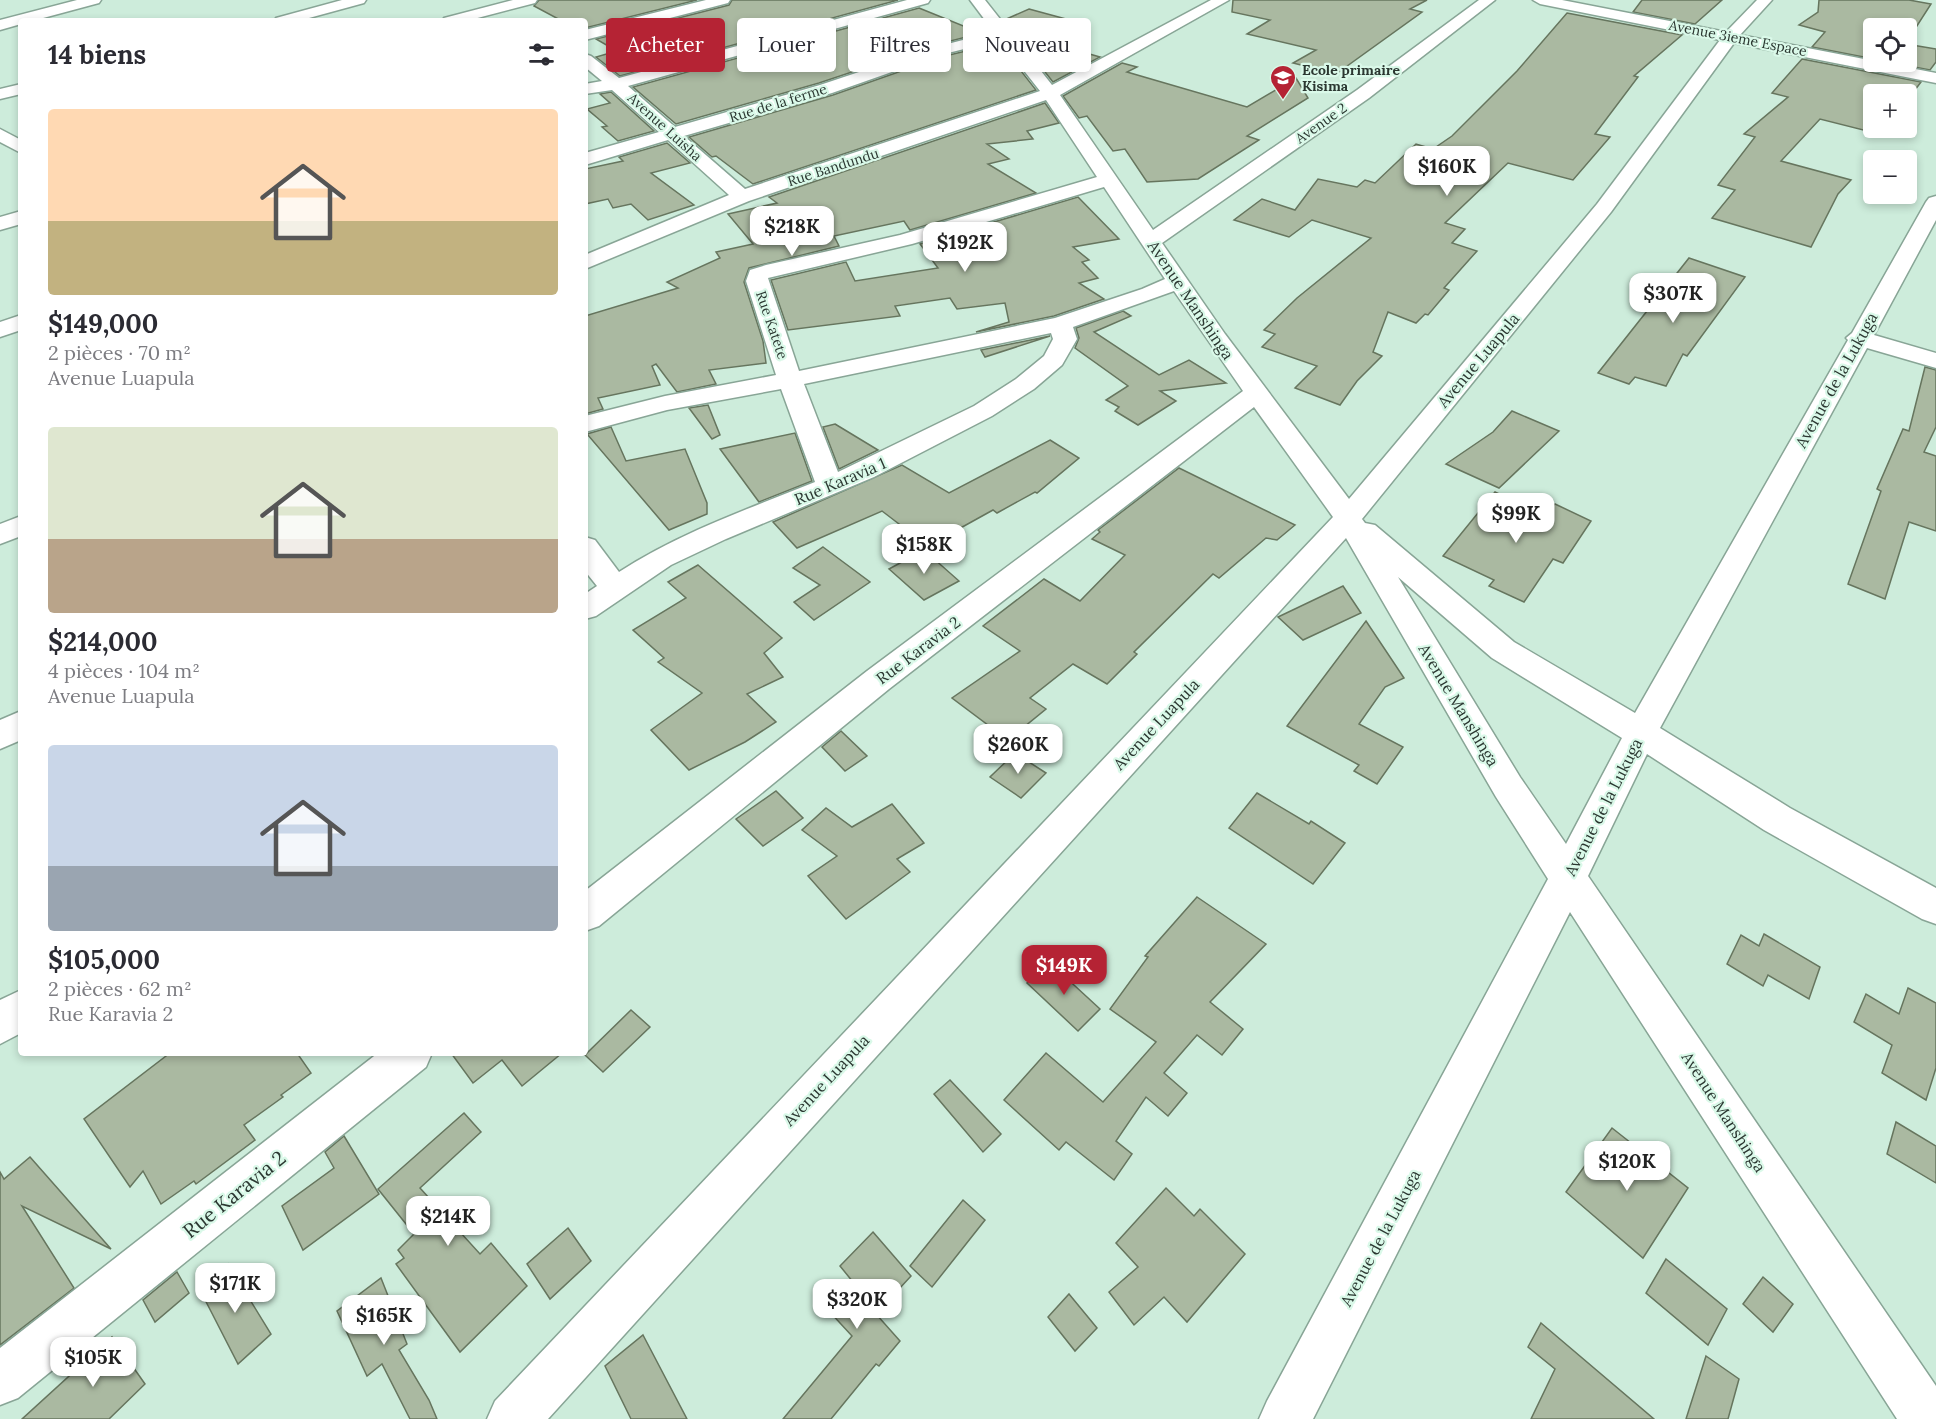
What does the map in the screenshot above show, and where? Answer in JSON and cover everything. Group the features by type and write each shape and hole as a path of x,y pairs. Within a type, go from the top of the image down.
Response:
{"street":[{"path":"38,0 48,12"},
{"path":"26,18 94,0"},
{"path":"275,18 359,0"},
{"path":"588,34 723,0"},
{"path":"588,89 616,84 923,0"},
{"name":"Avenue Manshinga","path":"977,0 992,18"},
{"name":"Rue Bandundu","path":"588,262 742,196 1050,93 1222,0"},
{"name":"Avenue 2","path":"1151,241 1363,94 1488,0"},
{"name":"Avenue 3ieme Espace","path":"1540,0 1936,78"},
{"name":"Avenue Luapula","path":"513,1419 1348,518 1604,208 1731,36 1765,0"},
{"path":"462,18 524,4"},
{"path":"0,25 18,20"},
{"name":"Rue de la ferme","path":"588,158 826,89 934,51 963,44"},
{"name":"Avenue Luisha","path":"588,61 742,196"},
{"name":"Avenue Manshinga","path":"1034,72 1110,179 1217,339 1348,518 1508,787 1569,876 1879,1349 1928,1419"},
{"path":"0,94 18,90"},
{"name":"Rue Katete","path":"830,486 790,381 757,281 758,275 766,271 905,240 1110,179"},
{"name":"Avenue de la Lukuga","path":"1285,1419 1569,876 1641,733 1858,338 1936,202"},
{"path":"0,224 18,218"},
{"name":"Rue Katete","path":"588,423 664,403 790,381 1060,324 1150,294 1179,281"},
{"path":"0,330 18,323"},
{"name":"Rue Karavia 1","path":"588,606 661,558 716,532 830,486 927,442 983,411 1025,384 1054,360 1065,339 1060,324"},
{"path":"1858,338 1936,361"},
{"name":"Rue Karavia 2","path":"590,900 1256,393"},
{"path":"1348,518 1503,650 1641,733 1777,819 1936,907"},
{"path":"588,552 615,587"},
{"path":"0,735 18,726"},
{"path":"0,1024 18,1011"},
{"name":"Rue Karavia 2","path":"0,1380 407,1056"}],"building":[{"path":"539,0 697,0 625,18 606,18 606,23 588,27 588,18 556,18 534,6"},
{"path":"732,0 898,0 832,18 737,18 737,44 725,47 725,18 678,18 729,5"},
{"path":"1233,0 1427,0 1410,9 1422,12 1336,74 1293,63 1316,50 1247,34 1270,20 1232,12"},
{"path":"1642,0 1722,0 1695,24 1633,12"},
{"path":"1819,0 1909,0 1931,4 1917,26 1917,18 1863,18 1863,57 1812,47 1825,32 1799,25 1818,12"},
{"path":"919,8 944,18 883,18"},
{"path":"1029,9 1062,18 1009,18"},
{"path":"1567,13 1682,35 1634,76 1638,77 1595,134 1610,137 1573,180 1508,163 1445,223 1465,229 1452,243 1477,251 1444,288 1449,290 1428,315 1425,314 1416,323 1388,312 1373,352 1382,356 1357,381 1340,405 1295,388 1317,366 1262,347 1275,334 1264,330 1297,298 1371,238 1312,220 1289,237 1234,220 1262,199 1295,210 1318,179 1357,187 1365,180 1375,183 1416,144 1433,149 1452,136 1517,71"},
{"path":"951,21 963,26 963,38 951,41"},
{"path":"848,28 848,72 852,72 676,124 633,87 687,72 725,72 725,62 737,58 737,72 836,72 836,31"},
{"path":"606,36 606,45 596,39"},
{"path":"1917,46 1936,49 1936,62 1930,70 1917,68"},
{"path":"963,52 963,72 1022,72 1036,90 753,184 716,156 712,157 689,137 833,95 898,72 951,72 951,55"},
{"path":"606,54 606,65 596,57"},
{"path":"1091,54 1100,57 1091,62"},
{"path":"1802,59 1921,82 1917,87 1917,84 1863,84 1863,130 1820,119 1781,161 1851,180 1838,194 1811,247 1712,218 1735,190 1718,185 1755,137 1744,134 1788,97 1772,93"},
{"path":"1122,63 1137,67 1127,72 1247,107 1296,78 1308,98 1247,136 1259,140 1198,179 1147,182 1125,149 1113,151 1087,116 1079,118 1063,96"},
{"path":"615,72 635,72 620,76"},
{"path":"1045,72 1072,72 1053,82"},
{"path":"611,92 654,131 618,141 602,127 607,126 588,110 610,103 600,94"},
{"path":"1045,103 1059,123 1027,131 1033,139 987,144 1009,159 988,164 1036,193 910,230 904,221 834,236 839,246 749,268 744,282 763,341 766,363 709,370 716,384 677,392 656,364 652,366 660,385 598,398 603,409 588,413 588,315 678,288 667,282 720,258 716,252 753,244 728,214 777,203 769,197"},
{"path":"667,143 690,163 651,173 694,205 648,220 631,204 613,208 608,199 588,203 588,168 623,161 619,157"},
{"path":"1078,197 1119,239 1073,247 1089,260 1082,262 1098,278 1079,283 1104,299 1054,316 976,332 1009,322 1005,303 957,309 950,298 895,306 900,316 788,330 771,280 846,262 855,281 938,268 920,244"},
{"path":"1689,258 1745,277 1687,356 1683,354 1666,386 1635,377 1629,384 1598,373"},
{"path":"1123,311 1131,316 1094,332 1159,375 1189,360 1226,383 1160,391 1176,401 1138,425 1115,411 1119,407 1106,400 1128,386 1075,348 1079,338 1076,328"},
{"path":"1050,336 985,357 981,350"},
{"path":"1925,367 1936,370 1936,427 1924,452 1936,456 1936,531 1909,522 1885,599 1848,584 1881,491 1877,489 1903,429 1909,431"},
{"path":"708,405 720,435 712,439 689,408"},
{"path":"1512,411 1559,431 1499,488 1446,464 1493,432"},
{"path":"835,424 878,450 839,469 823,427"},
{"path":"611,427 626,461 685,449 707,503 707,514 669,530 588,434"},
{"path":"795,433 812,481 759,502 720,449"},
{"path":"1050,440 1079,458 1037,493 997,513 993,510 928,546 882,511 797,548 773,522 902,465 949,493"},
{"path":"1179,468 1295,525 1277,540 1266,538 1219,578 1213,574 1134,652 1137,654 1107,684 1073,664 1030,698 1046,709 1008,740 952,698 1020,651 983,626 1044,579 1080,601 1125,555 1092,539 1100,532 1098,530"},
{"path":"1495,492 1543,515 1555,504 1591,521 1563,563 1553,559 1524,602 1489,586 1494,580 1443,556"},
{"path":"823,547 870,582 814,620 794,602 820,585 793,568"},
{"path":"924,550 959,581 924,600 889,569"},
{"path":"698,565 782,638 764,653 783,677 747,694 776,722 745,742 689,770 651,730 702,693 658,662 664,658 633,630 686,598 668,582"},
{"path":"1343,586 1361,613 1303,640 1278,617"},
{"path":"1366,621 1404,678 1385,687 1359,724 1403,747 1377,784 1354,771 1359,765 1287,726"},
{"path":"841,731 867,756 845,771 822,747"},
{"path":"1015,753 1046,773 1021,798 990,777"},
{"path":"776,791 803,818 763,846 736,819"},
{"path":"1257,793 1309,824 1311,821 1345,843 1313,884 1229,828"},
{"path":"892,804 924,843 897,859 910,872 846,919 808,876 837,856 802,830 826,808 852,827"},
{"path":"1197,897 1266,944 1210,1002 1243,1029 1222,1055 1197,1035 1164,1073 1187,1093 1168,1116 1146,1097 1116,1141 1132,1154 1114,1180 1066,1142 1059,1150 1004,1100 1046,1053 1103,1102 1156,1042 1110,1009 1148,957 1145,956"},
{"path":"1764,934 1820,967 1809,999 1768,975 1763,986 1727,964 1741,935 1759,946"},
{"path":"1049,962 1100,1009 1078,1031 1027,983"},
{"path":"1908,988 1936,1003 1936,1068 1926,1100 1882,1073 1892,1045 1854,1022 1866,994 1899,1014"},
{"path":"631,1010 650,1027 603,1072 586,1056"},
{"path":"166,1056 299,1056 311,1073 244,1125 255,1140 196,1184 194,1181 161,1204 143,1171 130,1187 84,1119"},
{"path":"453,1056 558,1056 522,1086 502,1060 473,1083"},
{"path":"950,1080 1001,1134 983,1152 934,1094"},
{"path":"464,1113 481,1132 420,1188 480,1254 491,1243 527,1286 460,1352 396,1264 404,1258 398,1250 414,1234 378,1189"},
{"path":"1896,1122 1936,1146 1936,1183 1887,1154"},
{"path":"1612,1128 1688,1188 1643,1258 1566,1192"},
{"path":"344,1136 379,1194 303,1250 282,1206 334,1168 325,1152"},
{"path":"30,1157 111,1249 22,1206 74,1288 0,1345 0,1172 4,1179"},
{"path":"1166,1188 1194,1216 1200,1209 1245,1254 1187,1322 1164,1297 1134,1325 1109,1292 1138,1267 1116,1243"},
{"path":"963,1200 985,1220 932,1287 910,1266"},
{"path":"568,1228 591,1261 550,1299 527,1264"},
{"path":"873,1232 911,1276 876,1314 900,1341 879,1366 876,1364 831,1419 783,1419 852,1336 828,1310 853,1282 840,1266"},
{"path":"1666,1259 1727,1309 1708,1345 1646,1293"},
{"path":"228,1264 271,1334 238,1364 200,1290"},
{"path":"177,1272 189,1293 155,1322 143,1300"},
{"path":"1763,1277 1793,1304 1773,1332 1743,1304"},
{"path":"381,1278 407,1344 399,1350 429,1400 437,1419 410,1419 382,1364 367,1376 337,1311"},
{"path":"1069,1294 1097,1328 1075,1351 1048,1317"},
{"path":"1541,1323 1654,1419 1531,1419 1555,1369 1528,1347"},
{"path":"643,1335 687,1419 631,1419 605,1366"},
{"path":"112,1337 145,1384 109,1419 22,1419"},
{"path":"1706,1356 1739,1379 1728,1419 1686,1419"}],"place":[{"name":"Ecole primaire Kisima","path":"1283,101"}]}
